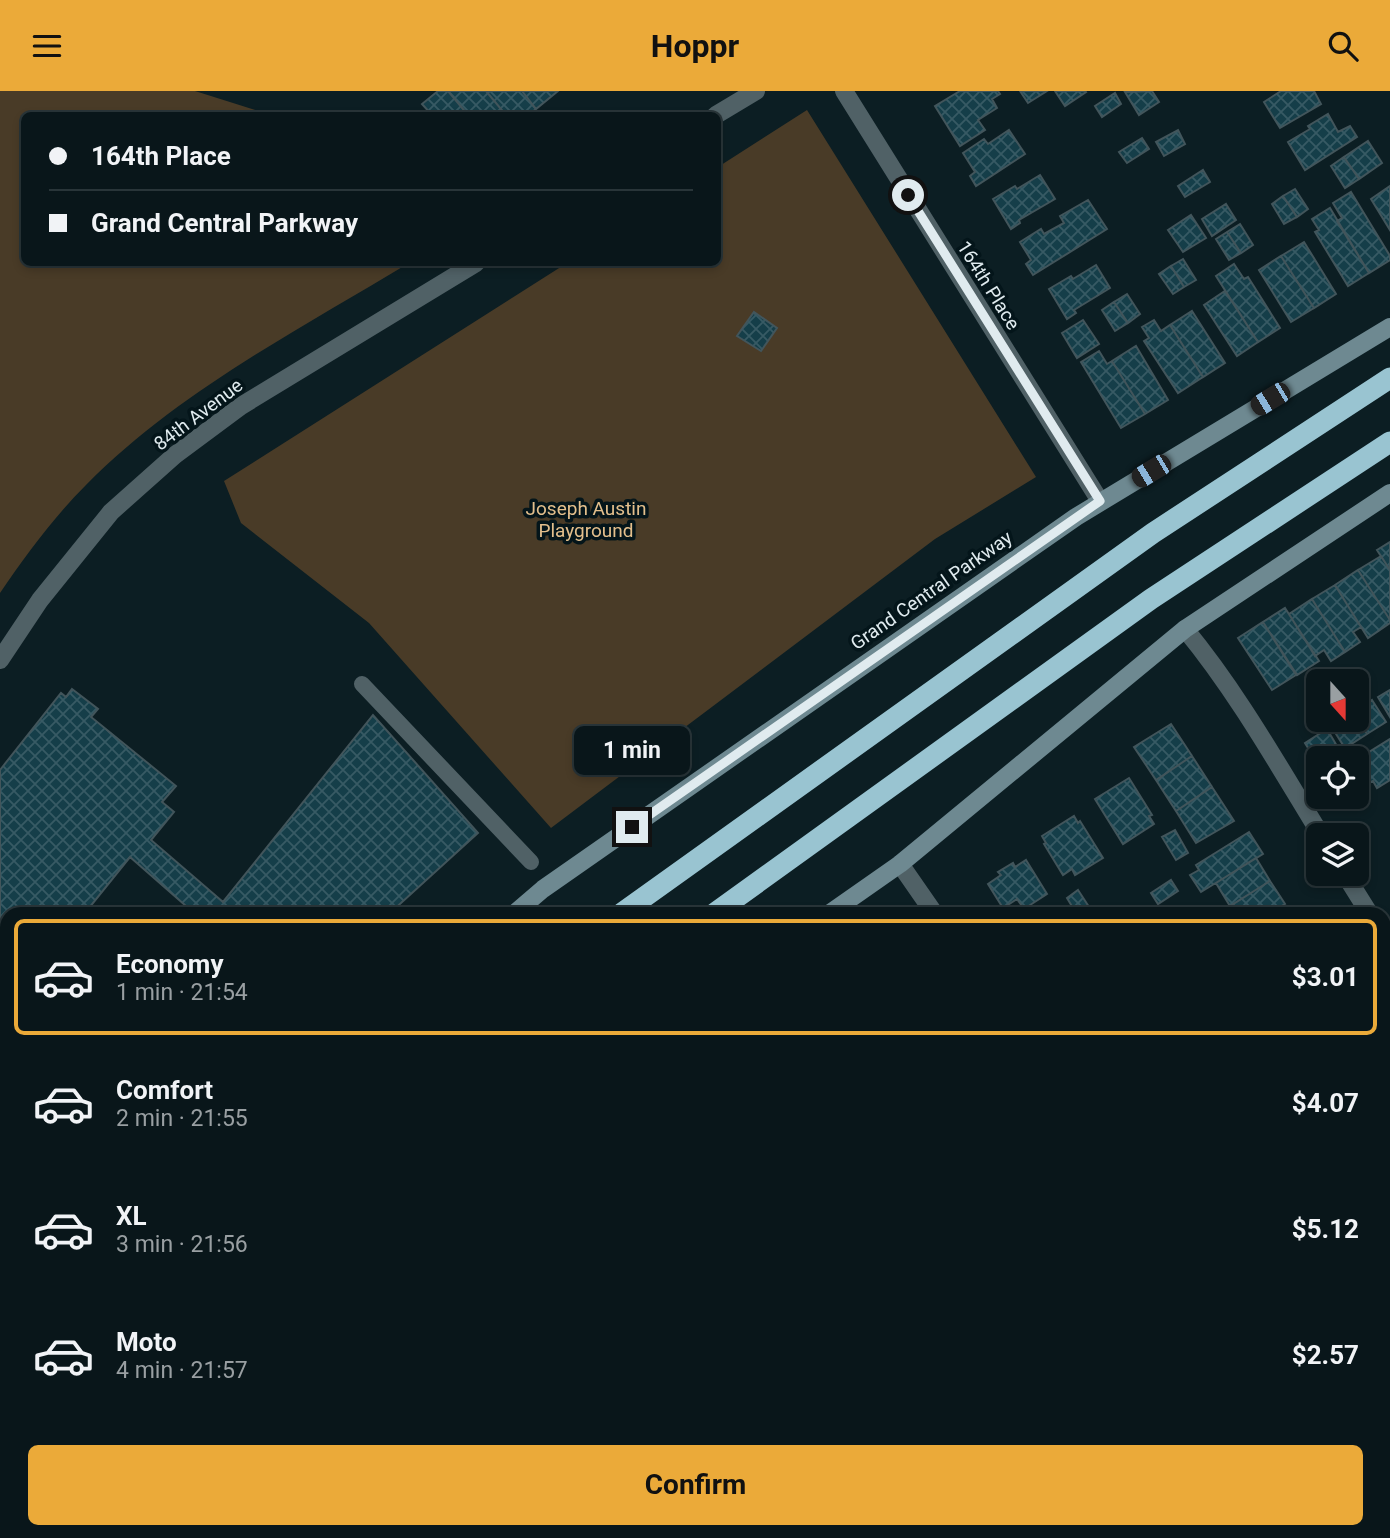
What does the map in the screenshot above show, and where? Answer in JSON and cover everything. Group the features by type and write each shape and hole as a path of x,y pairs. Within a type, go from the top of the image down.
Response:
{"highway":[{"path":"630,907 1153,533 1390,378"},
{"path":"723,907 1151,599 1390,442"}],"main road":[{"name":"Grand Central Parkway","path":"521,907 543,889 1100,501 1390,327"},
{"path":"839,907 900,864 1185,629 1390,493"}],"street":[{"path":"721,112 756,91"},
{"name":"164th Place","path":"844,91 1100,501"},
{"name":"84th Avenue","path":"0,660 46,592 111,512 175,455 241,406 471,266"},
{"path":"1185,629 1206,654 1256,729 1314,823"},
{"path":"900,864 930,907"},
{"path":"1352,886 1364,907"}],"lane":[{"path":"362,684 531,862"}],"green space":[{"path":"0,91 195,91 262,112 21,112 21,266 404,266 240,364 160,421 86,485 40,537 0,593"},
{"name":"Joseph Austin Playground","path":"807,110 1036,477 935,539 551,828 369,623 241,523 224,481 562,266 721,266 721,165"}],"building":[{"path":"438,91 448,91 466,112 429,112 422,104"},
{"path":"448,91 486,91 504,112 466,112"},
{"path":"486,91 522,91 536,109 532,112 504,112"},
{"path":"522,91 558,91 536,109"},
{"path":"960,91 998,91 1000,94 992,99 997,108 978,120 985,130 960,146 935,106"},
{"path":"1020,91 1047,91 1028,103"},
{"path":"1055,91 1085,91 1086,92 1065,106"},
{"path":"1152,91 1159,102 1139,115 1125,92"},
{"path":"1281,91 1314,91 1321,104 1280,128 1264,102"},
{"path":"1115,93 1121,104 1102,117 1095,106"},
{"path":"1328,114 1338,132 1350,126 1357,137 1305,170 1288,142"},
{"path":"1009,130 1025,154 976,186 970,176 975,172 963,153 984,139 988,144"},
{"path":"1178,130 1185,144 1164,156 1156,142"},
{"path":"1142,138 1149,149 1127,163 1119,152"},
{"path":"1368,141 1382,163 1359,179 1344,157"},
{"path":"1344,157 1359,179 1345,188 1331,166"},
{"path":"1203,170 1210,182 1185,197 1178,186"},
{"path":"1040,175 1055,199 1019,220 1020,223 1011,229 993,199"},
{"path":"1390,186 1390,230 1371,199"},
{"path":"1295,189 1308,209 1297,217 1283,196"},
{"path":"1351,192 1390,256 1390,260 1369,273 1337,221 1342,218 1333,203"},
{"path":"1283,196 1297,217 1284,224 1272,204"},
{"path":"1088,200 1107,229 1033,275 1026,264 1031,260 1020,242 1041,229 1044,234 1064,223 1060,216"},
{"path":"1226,204 1236,220 1212,236 1202,219"},
{"path":"1330,208 1369,273 1348,286 1315,232 1319,230 1312,219"},
{"path":"1191,215 1206,238 1183,252 1168,230"},
{"path":"1240,224 1253,245 1241,253 1227,232"},
{"path":"1227,232 1241,253 1229,260 1216,239"},
{"path":"1304,242 1336,294 1314,308 1281,256"},
{"path":"1281,256 1314,308 1291,322 1259,270"},
{"path":"1183,259 1196,280 1184,287 1171,266"},
{"path":"1234,264 1244,279 1248,277 1280,328 1258,342 1216,276"},
{"path":"1096,265 1110,288 1074,310 1076,313 1067,319 1049,289"},
{"path":"1171,266 1184,287 1173,294 1159,274"},
{"path":"1225,291 1258,342 1237,356 1204,305"},
{"path":"1127,294 1140,314 1128,323 1114,302"},
{"path":"1114,302 1128,323 1115,331 1102,310"},
{"path":"1192,311 1225,363 1203,377 1170,325"},
{"path":"754,312 777,328 761,351 737,336"},
{"path":"1083,320 1099,344 1077,358 1062,333"},
{"path":"1154,320 1161,331 1170,325 1203,377 1178,393 1144,341 1149,338 1142,327"},
{"path":"1136,346 1168,400 1145,414 1112,361"},
{"path":"1099,351 1107,364 1112,361 1145,414 1121,428 1081,362"},
{"path":"1390,542 1390,570 1377,550"},
{"path":"1381,556 1390,570 1390,620 1358,570"},
{"path":"1358,570 1390,620 1390,623 1368,638 1335,585"},
{"path":"1335,585 1361,627 1353,632 1360,642 1345,652 1312,599"},
{"path":"1312,599 1345,652 1331,661 1324,650 1315,656 1289,614"},
{"path":"1285,608 1319,661 1297,675 1263,622"},
{"path":"1263,622 1296,675 1272,690 1238,638"},
{"path":"72,689 98,709 91,717 176,786 162,802 174,812 151,840 223,902 373,715 478,833 397,907 187,907 130,857 90,907 0,907 0,770 61,693 66,697"},
{"path":"1390,690 1390,717 1378,697"},
{"path":"1372,700 1386,722 1367,734 1366,732 1369,732 1369,702"},
{"path":"1171,724 1192,756 1156,780 1134,747"},
{"path":"1322,732 1329,732 1337,746 1307,746 1305,743"},
{"path":"1335,732 1367,734 1348,746 1344,746"},
{"path":"1390,739 1390,780 1377,788 1373,781 1369,783 1369,752"},
{"path":"1192,756 1212,787 1176,811 1156,780"},
{"path":"1129,778 1152,815 1149,816 1154,824 1123,844 1095,799"},
{"path":"1212,787 1234,821 1196,843 1176,811"},
{"path":"1074,816 1103,858 1075,875 1072,869 1063,875 1042,836"},
{"path":"1175,830 1188,853 1176,860 1162,837"},
{"path":"1249,832 1263,854 1201,892 1190,875 1199,870 1196,865"},
{"path":"1256,858 1270,881 1230,906 1216,883"},
{"path":"1026,860 1047,894 1027,907 1023,907 1017,899 1002,907 988,884 1001,875 998,872 1013,863 1015,867"},
{"path":"1171,880 1178,891 1158,904 1151,893"},
{"path":"1270,881 1285,904 1280,907 1230,906"},
{"path":"1078,890 1089,907 1072,907 1067,898"}],"route":[{"path":"632,827 1100,501 908,195"}]}
